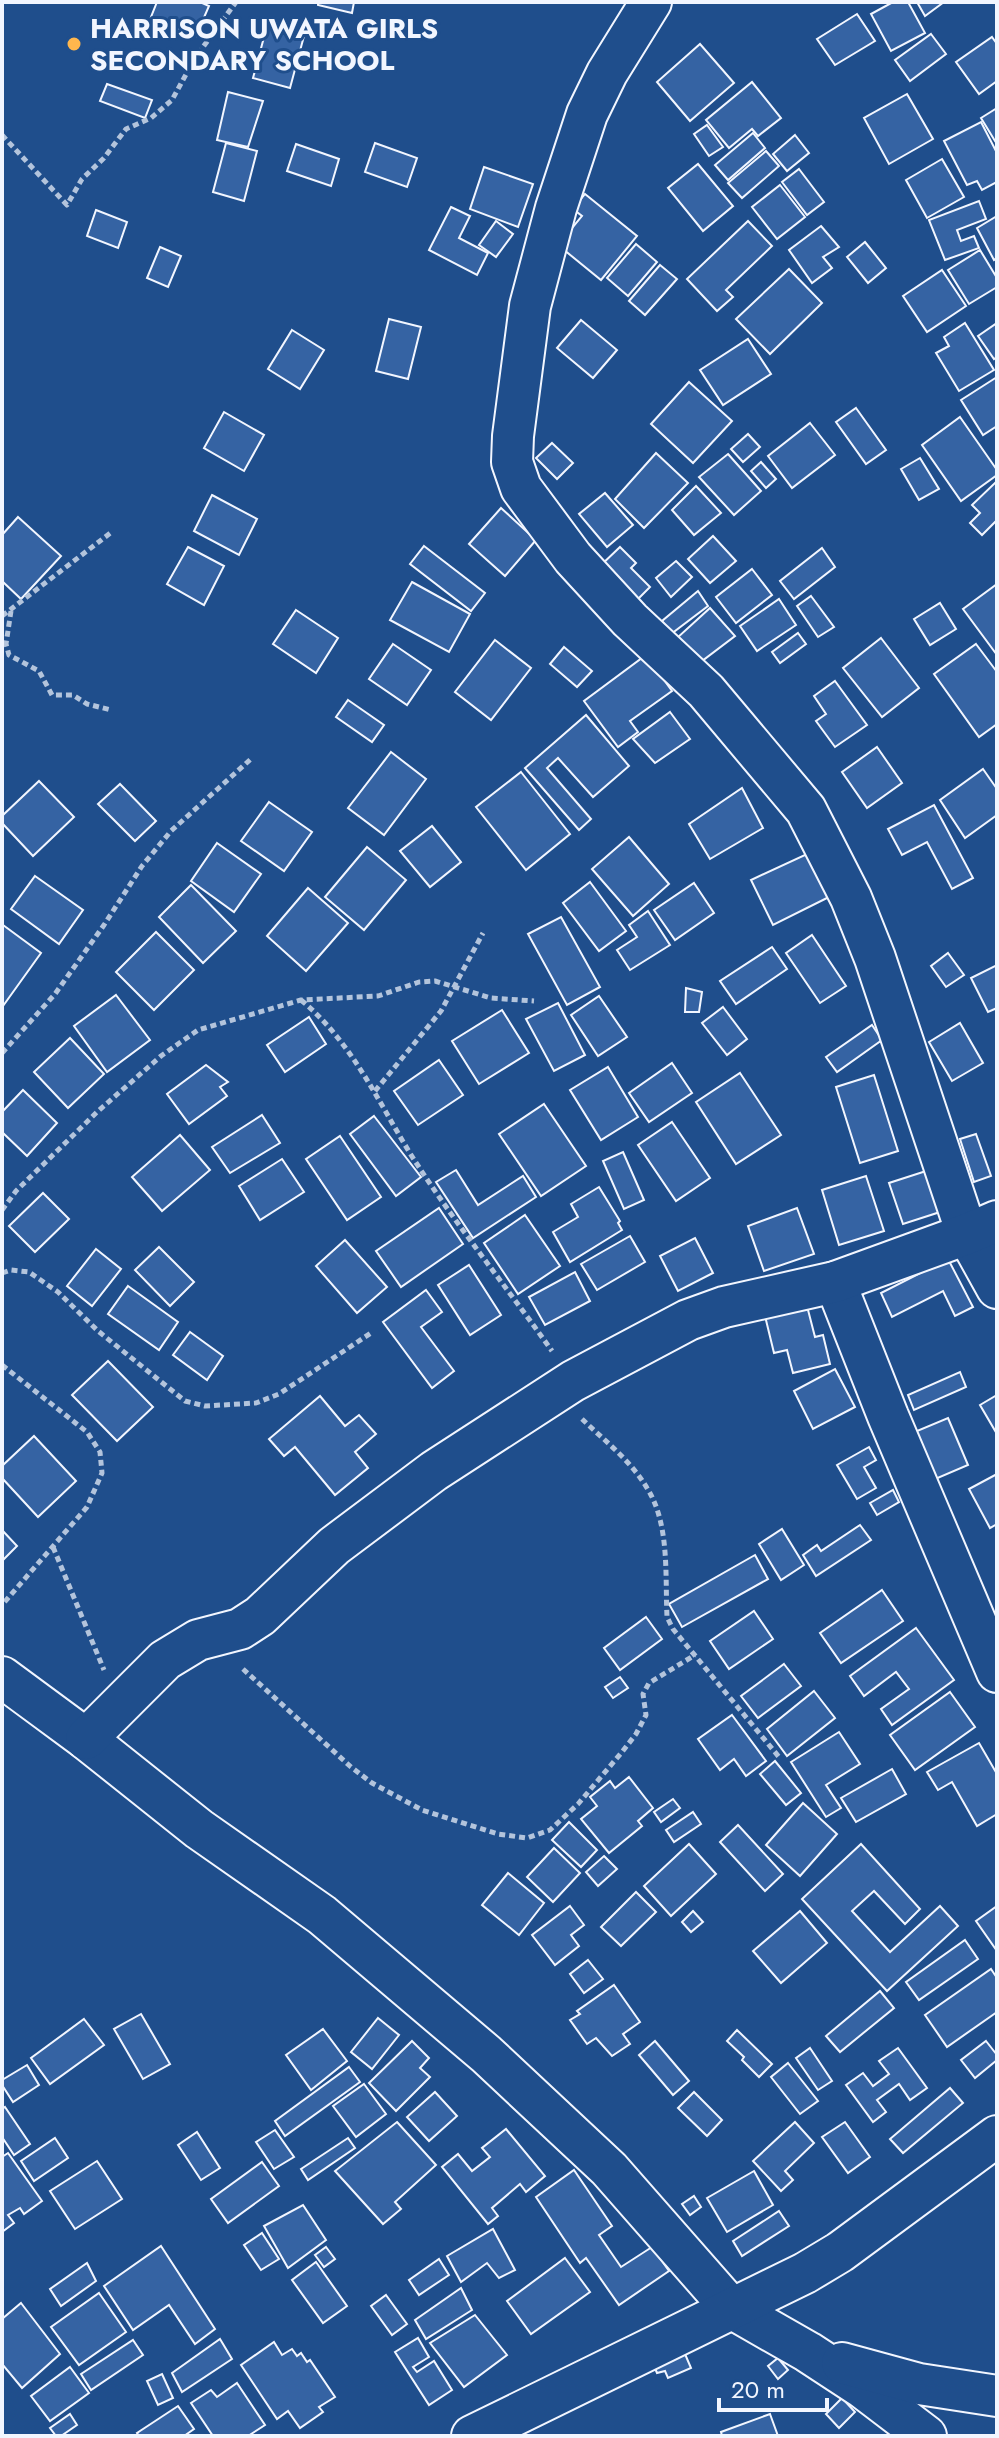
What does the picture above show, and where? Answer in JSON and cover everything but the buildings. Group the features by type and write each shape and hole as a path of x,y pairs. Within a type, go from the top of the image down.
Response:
{"street":[{"path":"651,2 607,73 587,114 556,208 530,306 512,462 521,488 573,558 630,620 706,691 806,810 851,898 875,958 982,1228 997,1288"},
{"path":"86,1739 165,1660 198,1640 240,1629 260,1616 334,1546 434,1471 564,1387 688,1320 753,1299 835,1282 982,1228"},
{"path":"835,1282 888,1416 997,1672"},
{"path":"2,1677 199,1829 322,1915 486,2054 609,2169 731,2308 863,2388 926,2436"},
{"path":"472,2436 805,2273 840,2252 997,2136"},
{"path":"808,2352 919,2384 997,2396"}],"path":[{"path":"2,135 67,205 82,179 104,158 126,129 151,118 172,100 195,58 236,2"},
{"path":"2,616 113,531"},
{"path":"11,611 6,644 9,655 39,671 52,695 73,695 87,704 111,710"},
{"path":"2,1053 55,994 142,866 171,831 252,758"},
{"path":"375,1091 441,1011 483,933"},
{"path":"2,1210 59,1147 180,1041 198,1030 301,1000 378,996 419,982 435,981 491,998 534,1001"},
{"path":"301,1000 336,1032 564,1387 646,1486 661,1524 667,1617 679,1638 779,1757"},
{"path":"2,1273 11,1270 29,1272 58,1292 98,1331 185,1401 205,1406 256,1403 279,1394 371,1333"},
{"path":"2,1365 87,1432 100,1452 102,1473 87,1507 2,1605"},
{"path":"53,1547 120,1703"},
{"path":"198,1640 250,1674 372,1783 422,1810 498,1834 527,1838 550,1830 578,1804 622,1752 646,1715 643,1694 649,1683 695,1655"}],"place":[{"name":"HARRISON UWATA GIRLS SECONDARY SCHOOL","path":"74,44"}]}
